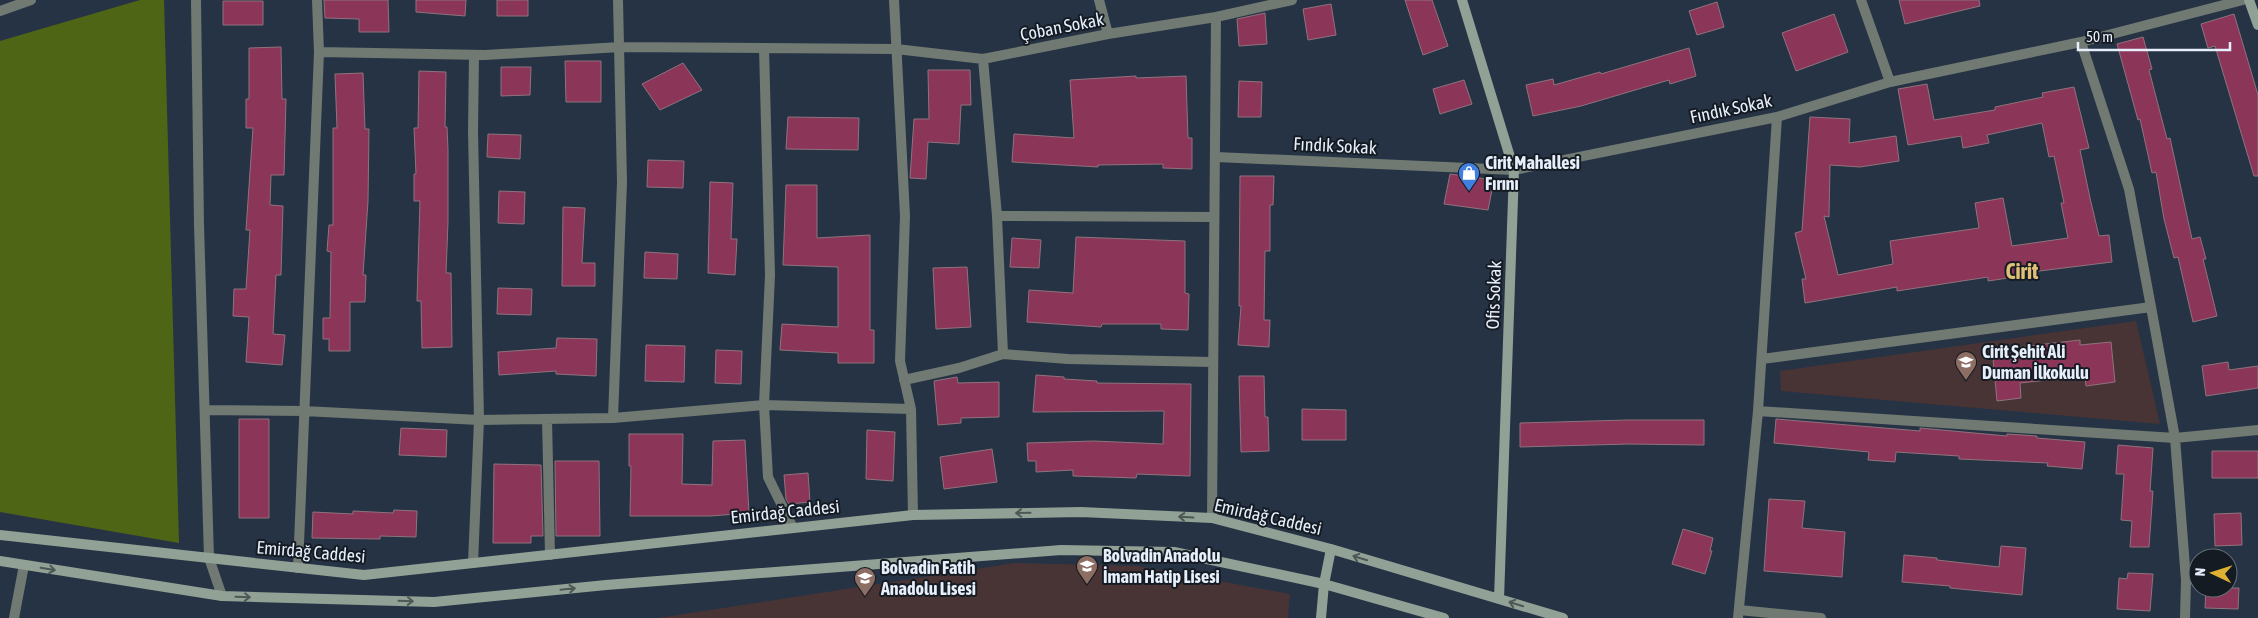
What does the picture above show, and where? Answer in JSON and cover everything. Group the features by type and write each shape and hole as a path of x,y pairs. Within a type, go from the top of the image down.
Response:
{"main road":[{"name":"Ofis Sokak","path":"1462,0 1514,170 1499,599"},
{"path":"2249,0 2258,25"},
{"name":"Emirdağ Caddesi","path":"0,534 364,575 913,515 1081,512 1212,518 1331,549 1563,618"},
{"path":"1320,618 1331,549"},
{"path":"0,561 222,596 434,602 606,585 1061,550 1174,552 1324,584 1444,618"}],"street":[{"path":"0,11 31,0"},
{"path":"196,0 199,225 209,558 222,596"},
{"path":"298,568 319,52 317,0"},
{"path":"613,418 622,182 618,0"},
{"path":"894,0 905,216 900,361 910,409 913,515"},
{"path":"1099,0 1108,34"},
{"name":"Çoban Sokak","path":"319,52 474,55 620,47 896,49 983,59 1292,0"},
{"path":"1861,0 1890,82"},
{"name":"Fındık Sokak","path":"1216,157 1514,170 1777,117 1890,82 2081,42 2243,0"},
{"path":"1212,518 1216,16"},
{"path":"2081,42 2129,189 2175,438 2186,580 2185,618"},
{"path":"764,48 770,275 764,405 768,477 793,528"},
{"path":"473,563 479,420 473,131 474,55"},
{"path":"983,59 997,216 1003,354"},
{"path":"1777,117 1758,410 1738,614 1821,618"},
{"path":"997,216 1214,217"},
{"path":"1762,359 2151,306"},
{"path":"904,380 959,368 1003,354 1068,358 1212,362"},
{"path":"205,410 304,411 479,420 613,418 764,405 910,409"},
{"path":"1758,410 2175,438 2258,430"},
{"path":"547,419 550,555"},
{"path":"14,618 24,565"}],"shaded area":[{"name":"Cirit Şehit Ali Duman İlkokulu","path":"2136,321 2160,424 1781,391 1780,371"},
{"name":"Bolvadin Anadolu İmam Hatip Lisesi","path":"1015,563 1138,566 1290,594 1288,618 658,618"}],"green space":[{"path":"140,0 164,0 179,543 0,512 0,41"}],"building":[{"path":"324,0 388,0 389,32 359,32 359,19 325,18"},
{"path":"416,0 466,0 465,16 416,12"},
{"path":"497,0 528,0 528,16 497,16"},
{"path":"1405,0 1432,0 1448,46 1423,55"},
{"path":"1899,0 1979,0 1980,6 1905,24"},
{"path":"223,1 263,1 263,25 223,25"},
{"path":"1717,2 1724,27 1697,35 1689,11"},
{"path":"1331,4 1336,35 1308,40 1303,9"},
{"path":"1265,13 1267,44 1239,46 1237,19"},
{"path":"1834,14 1848,52 1796,71 1782,33"},
{"path":"2234,14 2258,95 2258,176 2254,176 2215,46 2208,48 2201,24"},
{"path":"2143,37 2152,69 2149,70 2167,139 2170,138 2192,239 2200,237 2206,259 2203,259 2217,316 2193,322 2178,257 2174,258 2164,219 2156,172 2152,173 2140,119 2138,120 2117,44"},
{"path":"281,47 282,99 286,99 284,175 271,175 270,205 283,206 281,275 276,275 273,334 285,335 282,365 246,362 249,317 233,316 234,289 246,289 250,230 246,230 253,128 246,128 246,99 249,99 249,48"},
{"path":"1689,48 1696,76 1670,84 1669,80 1581,106 1533,116 1526,85 1553,79 1554,85 1600,72 1601,74"},
{"path":"565,61 601,61 601,102 566,102"},
{"path":"683,63 702,90 660,110 642,84"},
{"path":"501,67 531,67 530,95 501,96"},
{"path":"928,70 970,70 971,105 961,105 959,144 928,142 926,179 910,178 914,119 929,119"},
{"path":"419,71 446,72 445,127 447,127 448,150 448,222 446,273 451,273 452,347 422,348 421,301 417,301 420,201 414,201 414,174 416,174 414,128 418,128"},
{"path":"363,73 365,129 369,129 368,201 363,275 366,275 365,302 350,302 350,351 329,351 329,339 323,339 323,318 330,318 331,252 327,251 329,225 333,225 333,128 337,128 335,74"},
{"path":"1136,76 1136,78 1186,76 1188,138 1192,138 1192,169 1163,168 1163,164 1098,165 1098,167 1012,162 1014,134 1074,138 1070,80"},
{"path":"1464,80 1472,104 1440,114 1433,89"},
{"path":"1239,81 1262,82 1261,117 1238,117"},
{"path":"1927,84 1934,120 1995,110 1995,107 2043,97 2042,93 2074,87 2089,148 2080,150 2090,198 2099,236 2109,235 2112,262 2015,274 2015,277 1988,281 1988,277 1897,291 1897,287 1805,303 1802,279 1806,279 1795,233 1802,231 1810,117 1850,119 1849,143 1896,136 1899,161 1860,167 1830,165 1829,217 1824,216 1838,275 1893,264 1890,241 1979,228 1975,203 2003,198 2012,246 2068,238 2061,203 2064,203 2054,156 2049,157 2042,123 1987,135 1989,143 1963,148 1961,136 1908,145 1898,89"},
{"path":"788,117 859,118 858,150 786,149"},
{"path":"488,134 521,135 520,159 487,157"},
{"path":"648,160 684,161 683,188 647,187"},
{"name":"Cirit Mahallesi Fırını","path":"1450,174 1494,180 1488,210 1444,204"},
{"path":"1240,176 1274,176 1273,205 1270,205 1270,251 1265,251 1264,320 1270,320 1269,347 1238,345 1241,306 1239,306"},
{"path":"710,182 733,183 731,239 737,239 735,275 708,273"},
{"path":"786,185 817,185 817,238 870,235 870,330 874,330 874,363 838,363 838,353 780,350 782,324 838,327 838,267 783,265"},
{"path":"499,191 525,192 524,224 498,223"},
{"path":"563,207 585,208 582,263 595,263 595,286 562,286"},
{"path":"1076,237 1185,241 1185,293 1189,294 1188,330 1161,329 1161,324 1102,324 1101,327 1027,322 1029,290 1073,293"},
{"path":"1012,238 1041,240 1039,268 1010,267"},
{"path":"645,252 678,254 677,279 644,278"},
{"path":"967,267 971,327 936,329 933,268"},
{"path":"498,288 532,289 531,315 497,314"},
{"path":"557,338 597,339 596,376 556,374 556,371 499,375 498,352 556,348"},
{"path":"2080,340 2080,345 2111,342 2115,382 2086,386 2085,376 2020,383 2021,398 1997,401 1993,358 2014,355 2013,351 2020,351 2019,347"},
{"path":"646,345 685,346 684,382 645,381"},
{"path":"716,350 742,351 741,384 715,383"},
{"path":"2228,362 2229,370 2258,366 2258,388 2206,396 2202,366"},
{"path":"1036,375 1097,381 1097,383 1191,384 1190,476 1137,474 1136,478 1073,476 1073,470 1036,472 1036,461 1028,461 1027,443 1094,441 1163,444 1164,411 1033,412"},
{"path":"1239,376 1264,376 1265,417 1268,417 1269,451 1241,452"},
{"path":"957,377 958,383 999,382 999,417 961,418 961,423 938,425 934,381"},
{"path":"1302,409 1346,410 1346,440 1302,440"},
{"path":"239,419 269,419 269,518 239,518"},
{"path":"1776,419 1920,431 1920,428 2007,436 2007,434 2037,436 2037,438 2085,442 2082,469 2047,466 2048,463 1959,459 1959,456 1896,452 1895,462 1868,460 1869,452 1774,443"},
{"path":"1704,420 1704,445 1629,444 1520,447 1520,423"},
{"path":"401,428 447,430 446,457 399,455"},
{"path":"867,430 895,432 893,481 866,479"},
{"path":"629,434 683,434 682,484 712,485 713,441 745,440 749,513 710,516 630,516 631,466 629,466"},
{"path":"2118,445 2153,448 2150,491 2153,491 2149,547 2130,547 2132,521 2121,520 2124,474 2116,474"},
{"path":"992,449 997,482 944,489 940,457"},
{"path":"2212,451 2258,451 2258,478 2212,478"},
{"path":"555,461 599,461 600,536 556,536"},
{"path":"494,464 541,465 543,536 531,536 531,543 493,543"},
{"path":"808,473 810,502 789,504 786,499 784,475"},
{"path":"1769,499 1805,501 1802,528 1845,532 1842,577 1764,571"},
{"path":"394,510 417,511 416,537 380,536 380,539 312,538 313,512 353,514 353,511 393,513"},
{"path":"2241,513 2242,545 2215,546 2214,514"},
{"path":"1683,529 1713,538 1710,551 1712,551 1705,574 1672,564"},
{"path":"2001,546 2026,548 2022,595 1902,582 1904,555 1999,567"},
{"path":"2128,573 2153,574 2150,611 2117,609 2119,578 2127,579"},
{"path":"2239,588 2238,609 2205,608 2206,598 2238,598"}],"place":[{"name":"Cirit Mahallesi Fırını","path":"1469,192"},
{"name":"Cirit Şehit Ali Duman İlkokulu","path":"1966,381"},
{"name":"Bolvadin Anadolu İmam Hatip Lisesi","path":"1087,585"},
{"name":"Bolvadin Fatih Anadolu Lisesi","path":"865,597"}],"district":[{"name":"Cirit","path":"2022,271"}]}
